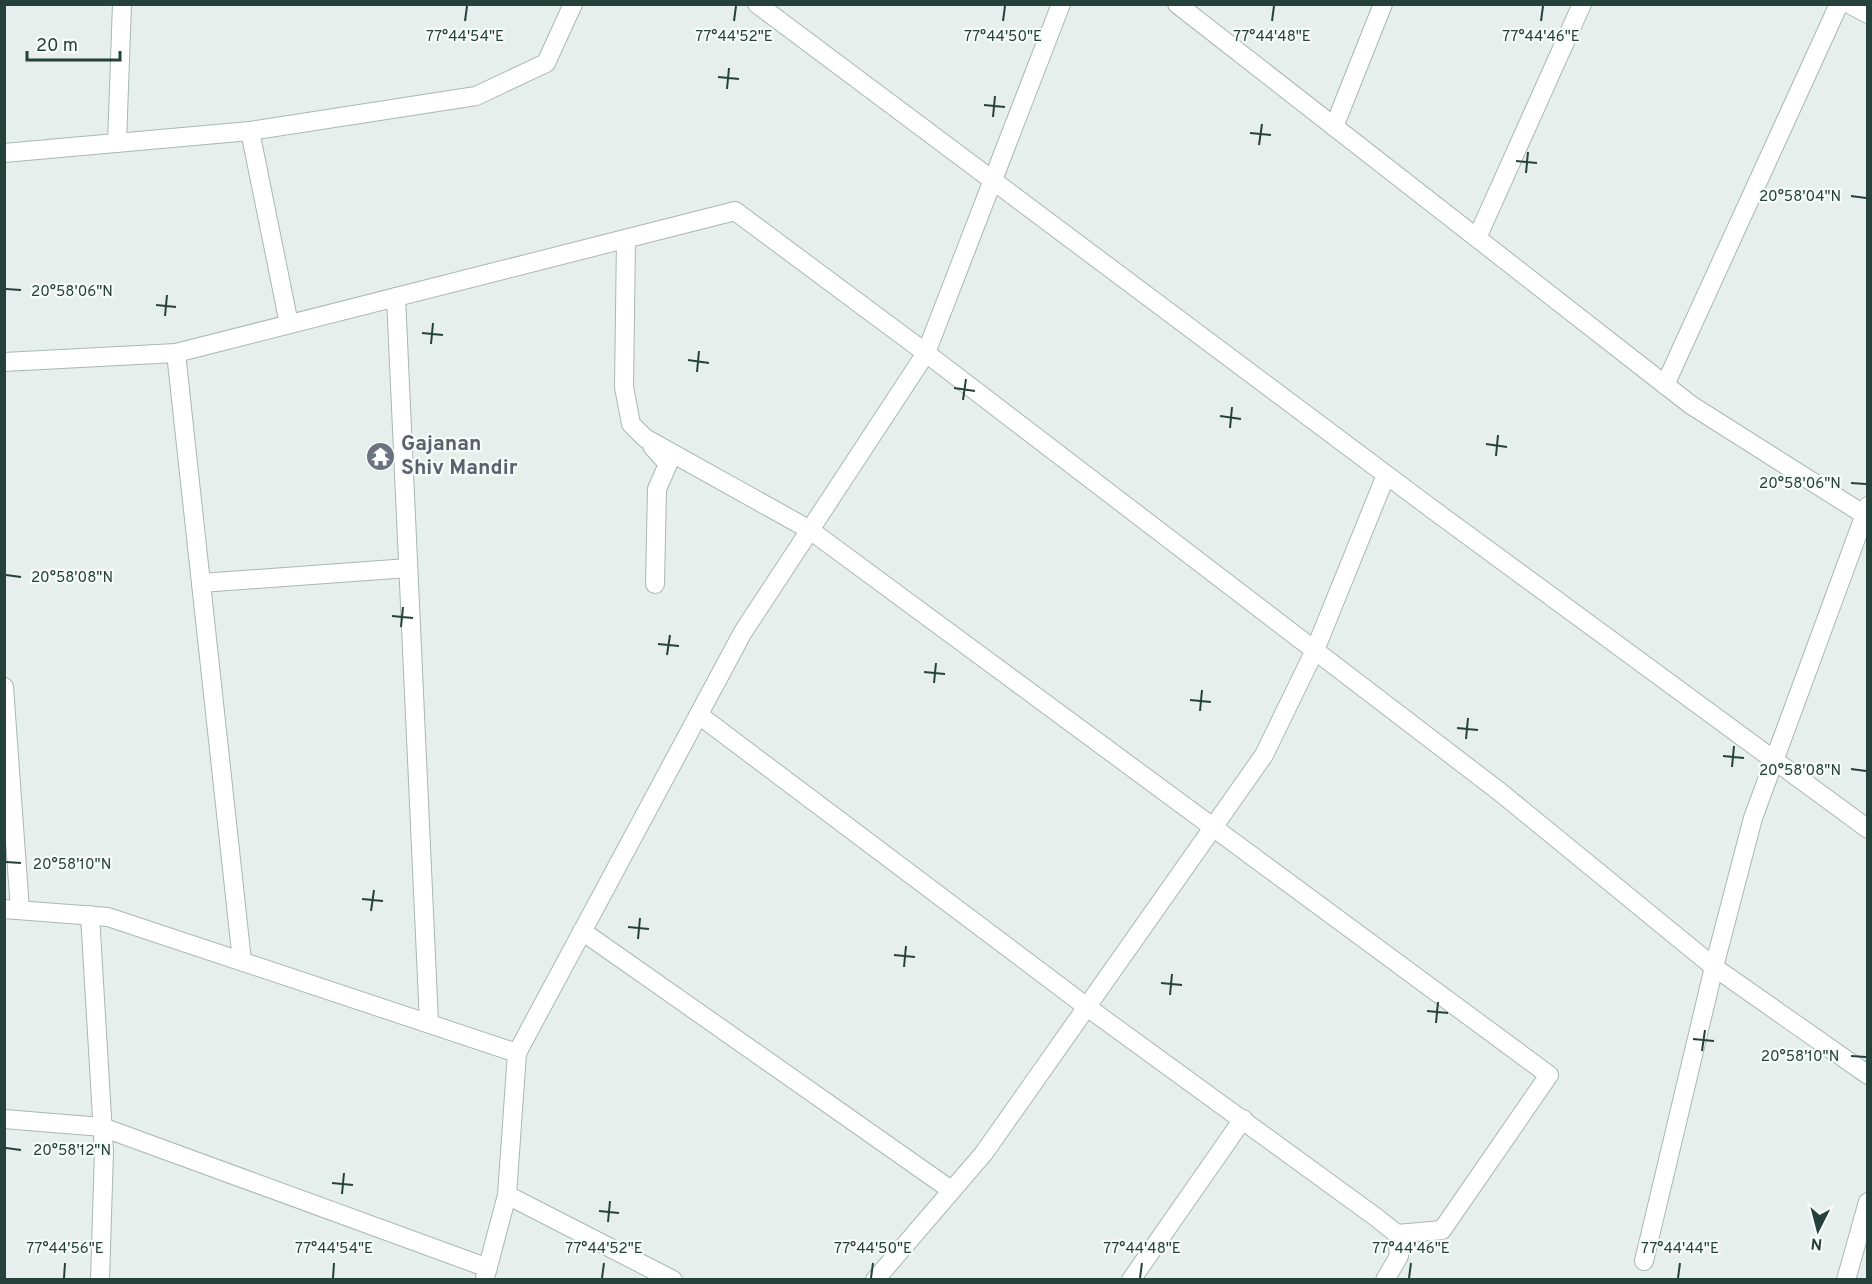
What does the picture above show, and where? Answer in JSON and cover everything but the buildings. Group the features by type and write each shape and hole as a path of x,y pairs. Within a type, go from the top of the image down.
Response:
{"street":[{"path":"117,142 122,4"},
{"path":"4,153 250,131 476,96 546,63 573,4"},
{"path":"757,4 1386,475 1868,829"},
{"path":"4,1119 102,1126 486,1274 507,1195 517,1053 743,632 926,353 1061,4"},
{"path":"1176,4 1691,405 1866,513 1753,818 1714,967 1644,1261"},
{"path":"1334,127 1383,4"},
{"path":"1477,238 1582,4"},
{"path":"1665,385 1839,4"},
{"path":"1849,4 1868,14"},
{"path":"250,131 290,324"},
{"path":"4,362 176,353 735,211 926,353 1500,792 1714,967 1868,1075"},
{"path":"626,239 624,387 626,406 631,424 668,464 657,489 655,584"},
{"path":"396,297 429,1023"},
{"path":"176,353 242,961"},
{"path":"645,438 810,530 1549,1075 1442,1230 1397,1234 1243,1119 1087,1007 699,715"},
{"path":"874,1280 984,1153 1264,755 1315,650 1386,475"},
{"path":"201,583 408,568"},
{"path":"4,687 12,909 108,917 517,1053"},
{"path":"90,915 104,1151 100,1280"},
{"path":"582,932 951,1191"},
{"path":"1131,1280 1243,1119"},
{"path":"507,1195 673,1280"},
{"path":"1846,1280 1868,1202"},
{"path":"1385,1280 1399,1256 1397,1234"}],"place":[{"name":"Gajanan Shiv Mandir","path":"380,456"}]}
